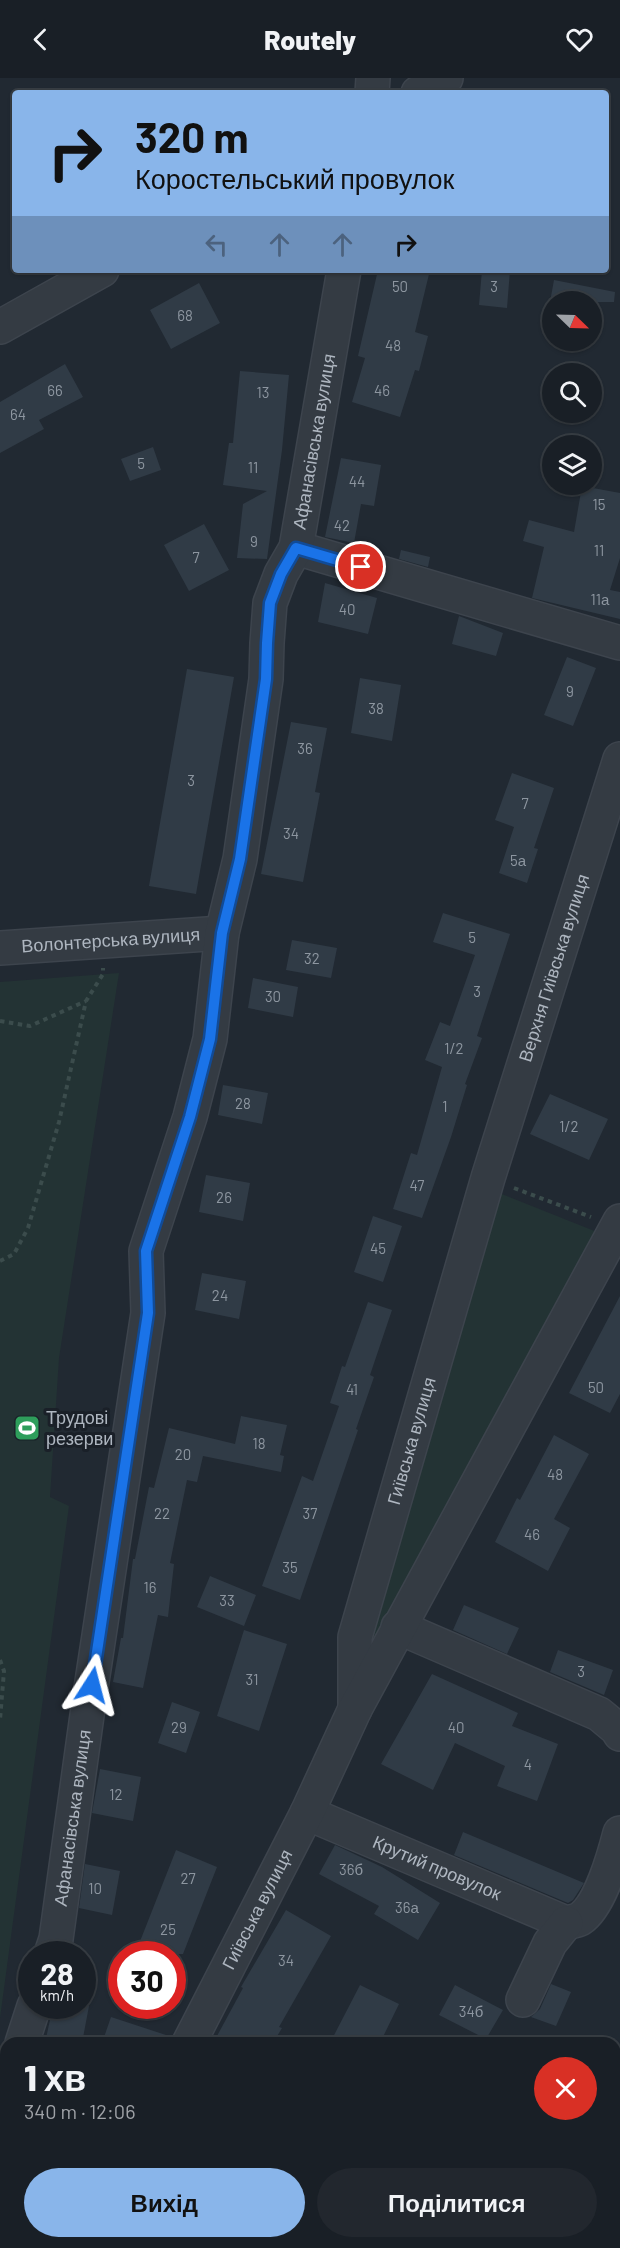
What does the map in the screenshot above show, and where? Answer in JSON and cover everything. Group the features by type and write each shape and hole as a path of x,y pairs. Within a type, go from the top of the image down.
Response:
{"street":[{"path":"424,90 446,78"},
{"path":"0,327 97,273"},
{"name":"Афанасівська вулиця","path":"55,1941 148,1313 146,1251 190,1117 210,1039 222,933 240,859 266,679 270,603 281,574 296,548 343,273"},
{"path":"296,548 620,644"},
{"name":"Верхня Гиївська вулиця","path":"488,1178 620,759"},
{"name":"Волонтерська вулиця","path":"0,948 222,933"},
{"name":"Гиївська вулиця","path":"355,1709 355,1637 488,1178"},
{"name":"Гиївська вулиця","path":"192,2037 307,1813 355,1709 398,1626 618,1224"},
{"path":"398,1626 598,1714 620,1734"},
{"name":"Крутий провулок","path":"307,1813 566,1923"},
{"path":"523,2000 550,1943 566,1923 579,1919 590,1908 615,1851 620,1833"},
{"path":"24,2037 30,2019"}],"path":[{"path":"0,1261 15,1254 28,1228 59,1122 86,1001 102,974 103,941"},
{"path":"0,1021 30,1026 86,1001"},
{"path":"488,1178 618,1224"},
{"path":"0,1660 4,1671 0,1719"}],"shaded area":[{"name":"Трудові резерви","path":"119,973 59,1358 50,1497 69,1506 0,2018 0,982"},
{"path":"497,1192 597,1232 375,1646 366,1635"}],"building":[{"path":"377,273 429,273 415,332 428,336 419,371 415,370 400,417 352,402 365,358 358,356"},
{"path":"482,273 510,273 507,308 479,305"},
{"path":"554,280 615,292 614,302 602,302 602,291 552,291"},
{"path":"199,283 220,323 171,349 150,310"},
{"path":"65,364 83,397 39,420 44,429 0,453 0,402"},
{"path":"240,371 289,375 282,450 267,559 237,558 243,504 267,491 223,485 229,443 233,443"},
{"path":"153,447 161,470 130,481 121,459"},
{"path":"341,458 381,465 374,506 361,504 354,543 325,537"},
{"path":"602,490 620,493 620,558 610,590 620,592 620,619 532,598 544,547 523,541 529,520 574,532 580,495 602,495"},
{"path":"204,524 229,570 189,591 164,545"},
{"path":"401,550 430,557 428,567 399,559"},
{"path":"325,583 377,598 368,634 318,622"},
{"path":"459,616 503,633 496,656 452,644"},
{"path":"567,657 596,668 573,726 544,715"},
{"path":"187,669 234,677 196,894 149,886"},
{"path":"360,678 401,685 392,741 351,733"},
{"path":"291,722 327,728 315,792 320,793 303,882 261,874"},
{"path":"512,773 554,788 534,848 538,849 527,883 499,873 514,827 495,820"},
{"path":"443,913 510,934 477,1036 482,1038 465,1084 467,1085 451,1137 422,1218 393,1209 411,1153 417,1155 442,1067 425,1060 440,1022 450,1026 475,955 433,942"},
{"path":"292,940 337,948 331,978 286,970"},
{"path":"253,978 298,987 293,1017 248,1008"},
{"path":"223,1085 268,1093 262,1124 218,1115"},
{"path":"550,1094 608,1119 589,1160 530,1134"},
{"path":"206,1175 250,1183 243,1221 199,1212"},
{"path":"373,1216 402,1226 383,1282 354,1272"},
{"path":"202,1273 246,1281 239,1319 195,1310"},
{"path":"620,1296 620,1394 610,1413 569,1393"},
{"path":"368,1302 392,1310 370,1375 374,1377 356,1429 358,1430 300,1600 262,1586 302,1476 313,1481 339,1406 330,1403"},
{"path":"241,1416 287,1425 280,1455 284,1456 281,1472 203,1456 197,1482 187,1480 170,1563 174,1564 168,1617 158,1615 143,1688 113,1682 121,1638 123,1638 133,1559 135,1559 149,1487 154,1488 169,1428 235,1444"},
{"path":"554,1435 589,1454 554,1519 570,1528 548,1571 495,1542 517,1498 520,1500"},
{"path":"210,1576 256,1595 244,1626 197,1607"},
{"path":"464,1605 519,1628 507,1654 453,1630"},
{"path":"244,1630 287,1644 259,1731 217,1716"},
{"path":"558,1650 613,1670 604,1695 550,1672"},
{"path":"432,1674 518,1713 512,1726 558,1744 537,1801 497,1786 505,1766 455,1743 433,1790 381,1764"},
{"path":"172,1702 200,1712 186,1753 158,1743"},
{"path":"100,1769 141,1777 133,1821 92,1813"},
{"path":"463,1832 584,1883 573,1900 568,1903 454,1855"},
{"path":"335,1845 382,1867 440,1903 418,1940 374,1914 379,1906 319,1874"},
{"path":"176,1850 217,1867 186,1946 186,1941 140,1941"},
{"path":"85,1864 120,1871 112,1915 79,1908"},
{"path":"286,1910 331,1936 279,2027 282,2028 277,2037 217,2036 243,1988 241,1987"},
{"path":"551,1984 571,1992 556,2026 531,2017 540,2009"},
{"path":"360,1985 399,2004 383,2037 333,2037"},
{"path":"455,1985 503,2010 487,2037 482,2037 439,2015"},
{"path":"50,2019 87,2019 83,2037 46,2037"},
{"path":"110,2019 117,2019 172,2037 104,2037"}],"place":[{"name":"Трудові резерви","path":"27,1428"}],"route":[{"path":"92,1685 148,1313 146,1251 165,1199 190,1117 210,1039 222,933 240,859 266,679 270,603 281,574 296,548 361,567"}]}
